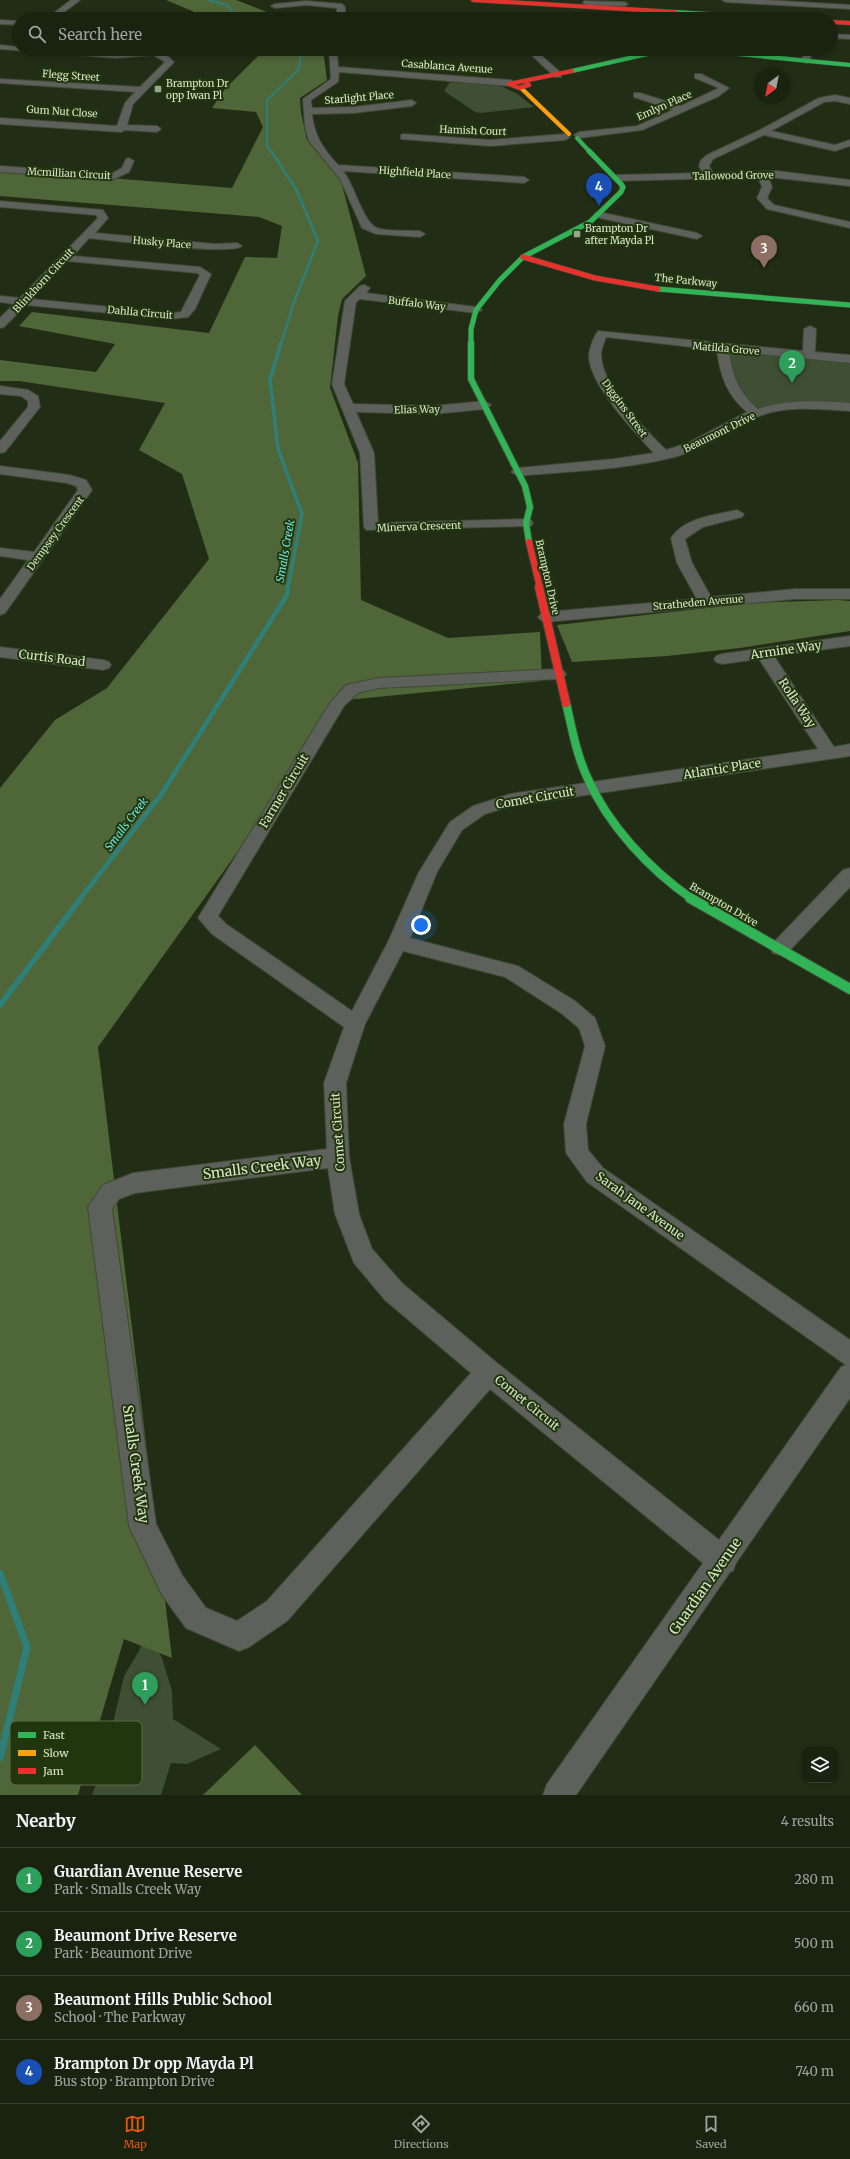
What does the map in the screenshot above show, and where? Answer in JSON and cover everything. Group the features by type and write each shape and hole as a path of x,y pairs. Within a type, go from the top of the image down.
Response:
{"street":[{"path":"60,12 76,0"},
{"path":"473,0 672,12"},
{"path":"726,0 823,3 850,7"},
{"path":"587,3 621,2"},
{"path":"275,6 306,3 339,6 341,7 341,12"},
{"path":"558,5 690,12"},
{"path":"838,21 850,22"},
{"path":"0,22 12,23"},
{"path":"838,36 850,37"},
{"path":"0,54 4,47"},
{"path":"122,127 128,107 141,90 170,62 163,56"},
{"path":"333,56 335,80 307,99 309,128 314,141 344,178 366,226 376,231 420,234"},
{"path":"537,56 558,75"},
{"path":"511,83 524,85 558,75 639,56"},
{"path":"756,56 850,65"},
{"path":"806,61 807,56"},
{"name":"Casablanca Avenue","path":"334,69 511,83"},
{"name":"Emlyn Place","path":"573,136 639,128 716,94 725,88 698,76"},
{"name":"Flegg Street","path":"0,81 141,90"},
{"path":"524,85 616,178"},
{"path":"835,98 837,94 845,90"},
{"path":"637,95 680,109"},
{"path":"709,175 704,166 710,157 763,132 788,117 826,99 835,98 850,101"},
{"name":"Starlight Place","path":"308,112 354,110 412,103"},
{"name":"Gum Nut Close","path":"0,117 122,127"},
{"name":"Gum Nut Close","path":"0,120 157,129"},
{"path":"763,132 835,148 850,143"},
{"name":"Hamish Court","path":"404,137 490,143 573,136"},
{"name":"Mcmillian Circuit","path":"0,169 112,177 126,170 129,161"},
{"name":"Highfield Place","path":"336,168 524,180"},
{"path":"762,174 767,187 762,198 771,207 850,225"},
{"name":"Tallowood Grove","path":"616,178 762,174 790,175 850,184"},
{"path":"488,188 493,178"},
{"name":"Brampton Drive","path":"616,178 623,187 621,192 599,215 584,225 539,246 523,257 500,280 476,310 471,329 471,379 525,486 530,508 526,523 528,539 558,674 579,757 594,788 611,816 638,850 660,874 685,894 850,989"},
{"name":"Blinkhorn Circuit","path":"0,204 99,212 103,218 0,325"},
{"path":"599,215 697,236"},
{"name":"Husky Place","path":"87,235 215,247 237,246"},
{"name":"The Parkway","path":"523,257 621,284 710,294 850,306"},
{"name":"Dahlia Circuit","path":"24,301 171,316 184,315 189,309 206,274 200,270 64,258"},
{"name":"Buffalo Way","path":"361,292 476,310"},
{"name":"Minerva Crescent","path":"361,292 351,301 349,305 338,384 367,453 371,527 526,523"},
{"path":"0,299 24,301"},
{"path":"809,355 810,329"},
{"name":"Matilda Grove","path":"602,333 723,348 850,358"},
{"name":"Diggins Street","path":"602,333 595,355 603,380 638,430 663,455"},
{"path":"723,348 725,372 730,385 748,408 755,413"},
{"path":"0,390 24,393 34,399 34,407 0,449"},
{"name":"Elias Way","path":"348,408 433,410 485,405"},
{"name":"Beaumont Drive","path":"518,472 643,460 686,448 755,413 815,406 850,407"},
{"name":"Dempsey Crescent","path":"0,470 69,478 81,483 85,490 0,610"},
{"path":"706,601 692,582 680,553 678,538 686,529 699,523 738,514"},
{"path":"0,552 38,557"},
{"name":"Stratheden Avenue","path":"546,617 706,601 795,594 850,594"},
{"name":"Armine Way","path":"722,659 850,641"},
{"name":"Curtis Road","path":"0,652 103,665"},
{"name":"Rolla Way","path":"764,654 830,752"},
{"name":"Farmer Circuit","path":"355,1024 219,929 208,918 212,909 338,703 352,689 379,682 558,674"},
{"name":"Atlantic Place","path":"594,788 850,750"},
{"name":"Comet Circuit","path":"594,788 510,800 480,810 456,826 428,872 398,942 355,1024 335,1083 338,1157 347,1214 362,1255 394,1292 488,1372 723,1561"},
{"path":"780,948 850,875"},
{"name":"Sarah Jane Avenue","path":"398,942 511,971 568,1006 588,1024 595,1046 575,1124 578,1153 595,1175 850,1355"},
{"name":"Smalls Creek Way","path":"338,1157 133,1183 111,1192 100,1207 143,1526 172,1585 196,1618 239,1637 277,1610 488,1372"},
{"name":"Guardian Avenue","path":"558,1795 723,1561 850,1376"}],"green space":[{"path":"166,0 236,0 267,12 194,12"},
{"path":"258,56 324,56 327,80 300,98 301,113 307,140 341,181 366,276 342,299 338,316 330,388 358,463 361,600 448,638 540,632 542,681 346,700 98,1047 172,1658 124,1639 100,1721 10,1721 10,1785 81,1785 78,1795 0,1795 0,788 55,720 107,688 209,559 182,474 139,450 165,403 19,381 0,381 0,360 96,372 115,344 19,326 32,312 209,333 245,257 277,258 282,226 259,217 0,196 0,169 232,188 263,127 256,112 212,108 225,89"},
{"path":"450,82 496,84 516,93 534,107 481,113 475,112 444,91"},
{"path":"736,351 850,361 850,405 754,408 736,387 727,355 729,352"},
{"path":"838,600 850,601 850,631 740,648 667,656 572,662 557,625 751,603"},
{"path":"147,1630 162,1658 172,1691 173,1719 221,1749 187,1764 171,1763 161,1795 92,1795 96,1785 142,1785 142,1721 114,1721 124,1676 139,1651"},
{"path":"255,1745 302,1795 203,1795"}],"waterway":[{"name":"Smalls Creek","path":"208,0 227,5 232,12"},
{"name":"Smalls Creek","path":"271,152 267,145 267,100 299,69 301,56"},
{"name":"Smalls Creek","path":"271,151 296,189 318,241 294,302 281,344"},
{"name":"Smalls Creek","path":"281,343 270,380 278,449 302,514 288,588"},
{"name":"Smalls Creek","path":"80,899 161,795 287,595 288,587"},
{"name":"Smalls Creek","path":"0,1005 81,898"},
{"name":"Smalls Creek","path":"0,1573 27,1647 0,1758"}],"traffic: fast":[{"path":"572,71 638,56"},
{"path":"758,56 850,65"},
{"path":"529,542 526,523 530,507 525,486 471,379 471,329 476,310 500,280 523,257 590,222 621,192 623,187 621,184 577,138"},
{"path":"658,289 850,305"},
{"path":"566,703 573,736 587,777 598,798 612,819 628,840 646,859 664,877 701,905 850,989"}],"traffic: slow":[{"path":"521,88 569,134"}],"traffic: jam":[{"path":"473,0 675,12"},
{"path":"838,22 850,23"},
{"path":"526,82 529,85 519,88 509,84 572,71"},
{"path":"523,257 595,278 658,289"},
{"path":"529,542 566,703"}],"place":[{"name":"Brampton Dr opp Iwan Pl","path":"158,89"},
{"name":"Brampton Dr opp Mayda Pl","path":"599,206"},
{"name":"Brampton Dr after Mayda Pl","path":"577,234"},
{"name":"Beaumont Hills Public School","path":"764,268"},
{"name":"Beaumont Drive Reserve","path":"792,383"},
{"name":"Guardian Avenue Reserve","path":"145,1705"}]}
